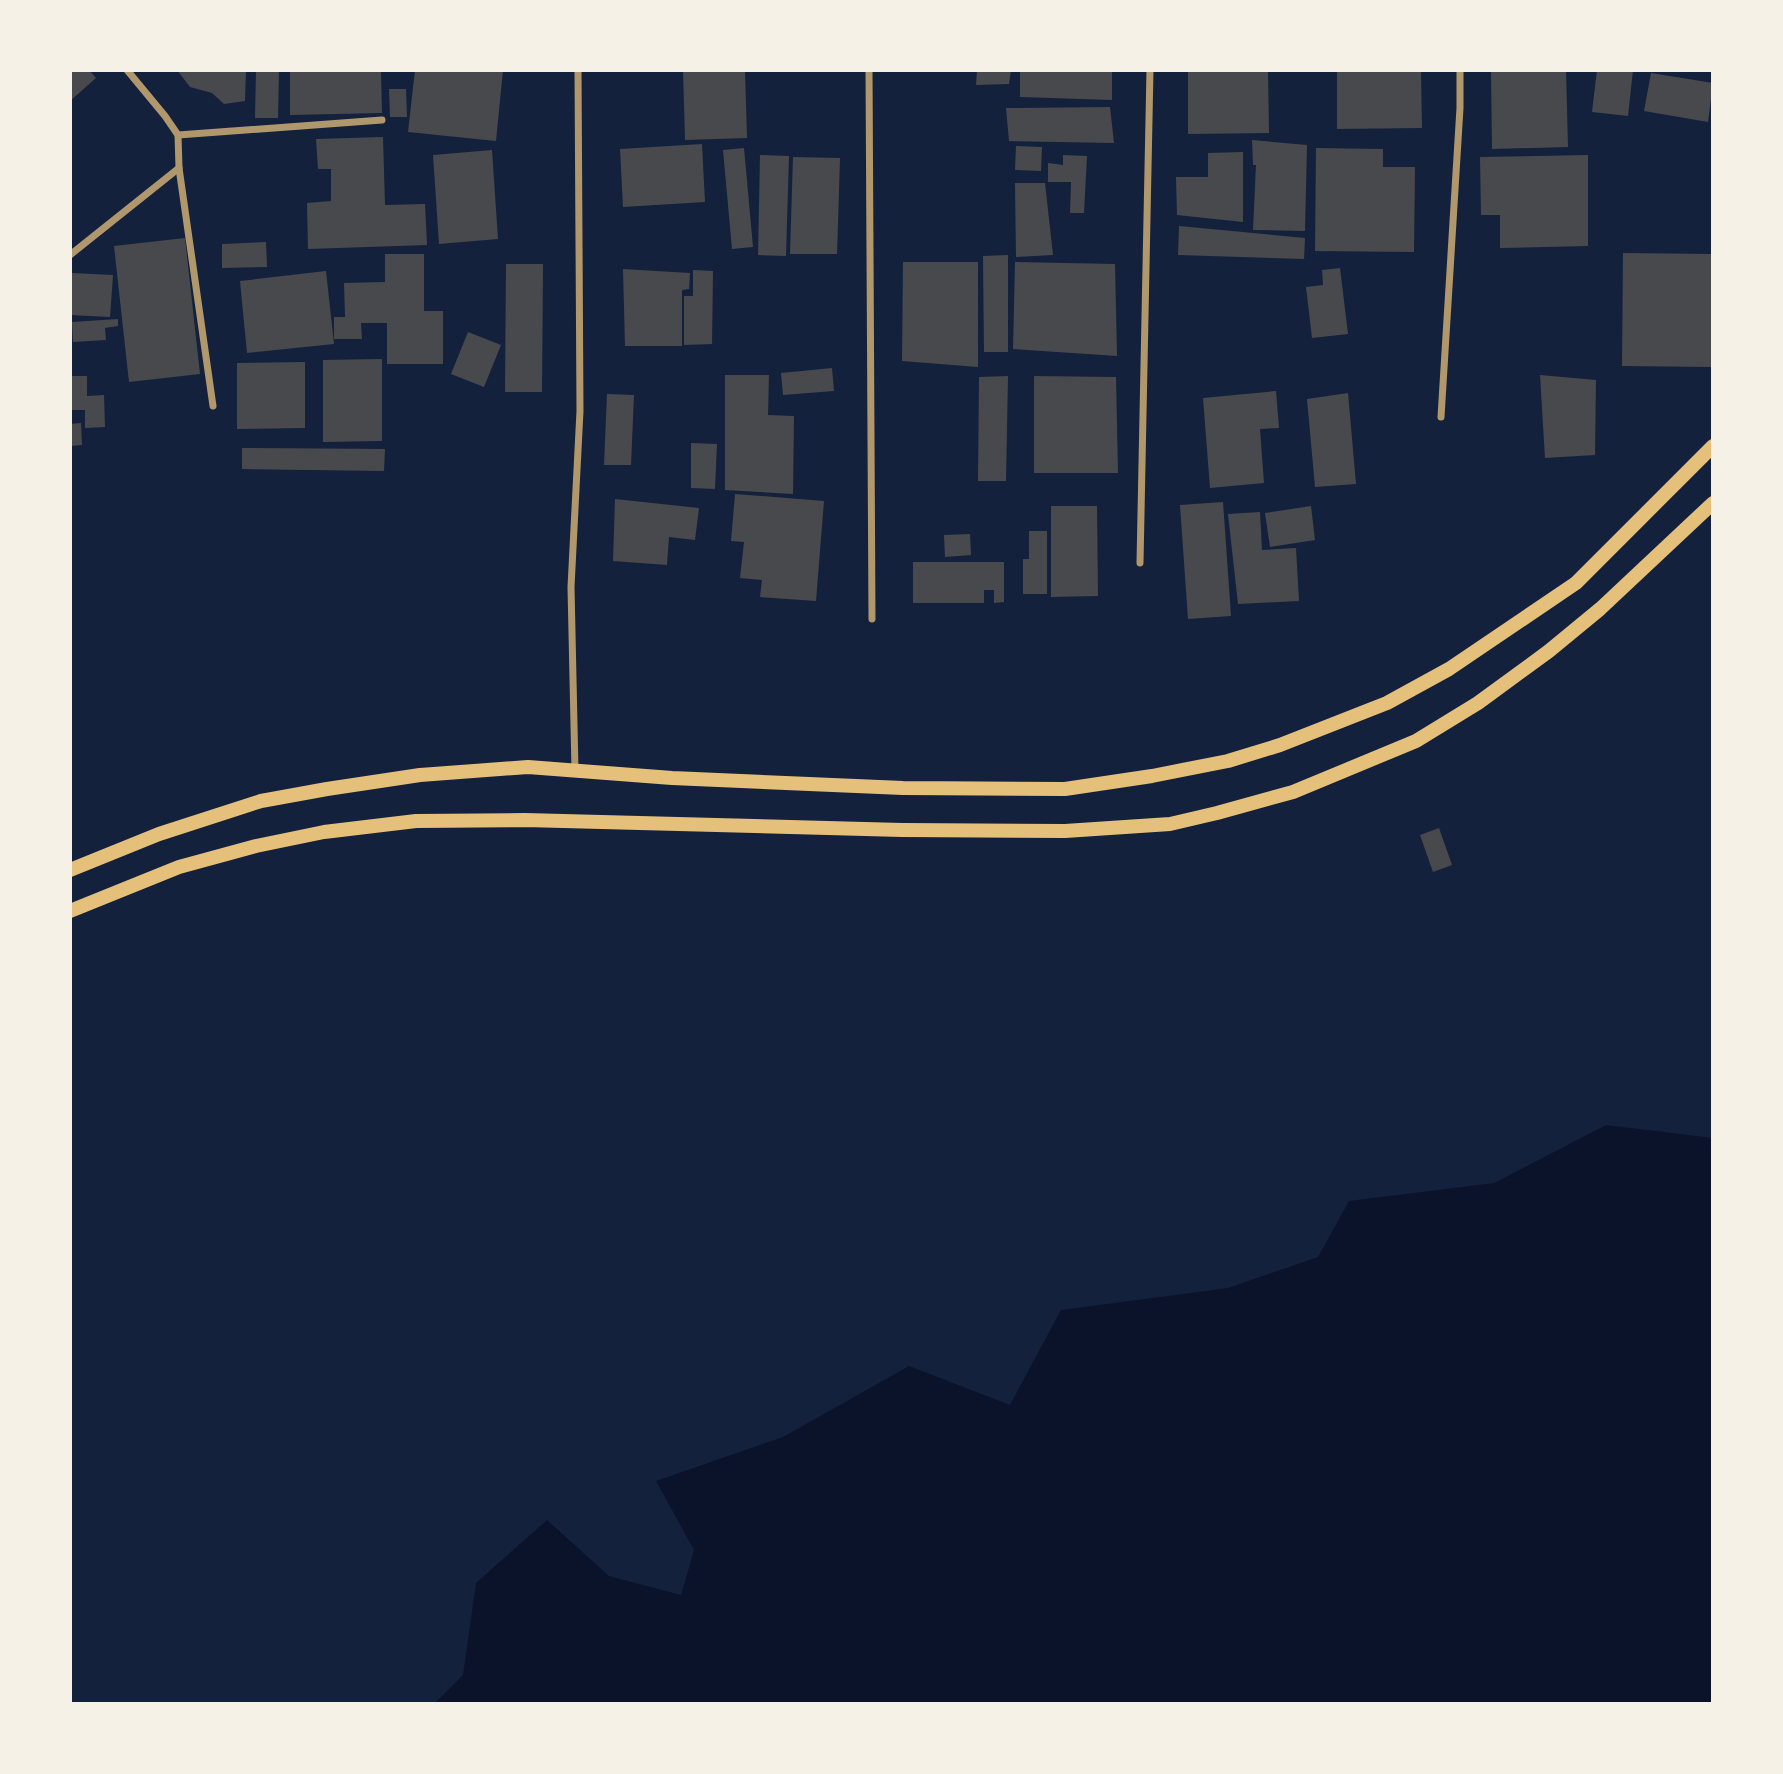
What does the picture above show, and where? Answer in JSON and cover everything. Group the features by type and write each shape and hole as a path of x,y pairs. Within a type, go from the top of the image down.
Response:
{"main road":[{"path":"70,870 159,834 261,801 420,775 528,767 671,778 903,788 1065,789 1228,761 1280,745 1387,703 1449,669 1576,583 1713,446"},
{"path":"70,911 179,867 256,846 324,832 416,821 525,820 862,830 1065,831 1170,824 1217,813 1305,787 1416,741 1478,703 1549,651 1600,609 1713,503"}],"street":[{"path":"127,70 178,135 179,168 213,406"},
{"path":"575,770 571,587 580,411 578,70"},
{"path":"869,70 872,619"},
{"path":"1140,563 1150,70"},
{"path":"1441,417 1460,70"},
{"path":"178,135 382,120"},
{"path":"70,255 179,168"}],"water":[{"path":"1606,1125 1713,1138 1713,1704 434,1704 463,1675 476,1583 547,1520 609,1576 681,1595 694,1550 656,1481 783,1437 909,1366 1010,1405 1061,1310 1228,1288 1318,1257 1349,1201 1494,1183"}],"building":[{"path":"70,70 89,70 96,78 70,101"},
{"path":"177,70 246,70 245,101 224,104 212,93 190,87"},
{"path":"256,70 279,70 278,118 255,118"},
{"path":"290,70 381,70 382,113 290,115"},
{"path":"415,70 503,70 496,141 408,132"},
{"path":"683,70 745,70 747,138 685,140"},
{"path":"977,70 1011,70 1009,84 976,85"},
{"path":"1020,70 1112,70 1112,100 1020,97"},
{"path":"1268,70 1269,133 1188,134 1188,71"},
{"path":"1337,70 1421,70 1422,128 1337,129"},
{"path":"1566,70 1568,147 1492,149 1491,71"},
{"path":"1597,70 1633,70 1628,116 1592,112"},
{"path":"1651,73 1713,83 1708,122 1644,111"},
{"path":"389,89 406,89 407,117 390,117"},
{"path":"1110,107 1114,143 1009,141 1006,108"},
{"path":"383,137 385,205 425,204 427,245 308,249 307,203 331,201 331,169 318,169 316,139"},
{"path":"1252,140 1307,145 1305,231 1253,230 1256,165 1253,165"},
{"path":"702,144 705,202 623,207 620,149"},
{"path":"1016,146 1042,147 1041,171 1015,170"},
{"path":"744,148 753,247 732,249 723,150"},
{"path":"1316,148 1383,149 1383,167 1415,167 1414,252 1315,251"},
{"path":"492,150 498,239 439,244 433,155"},
{"path":"1243,152 1243,222 1177,215 1176,177 1208,177 1208,153"},
{"path":"760,155 789,156 786,256 758,255"},
{"path":"1063,155 1087,156 1084,213 1070,213 1071,182 1048,182 1048,163 1063,165"},
{"path":"1588,155 1588,246 1500,248 1500,215 1481,215 1480,157"},
{"path":"793,157 840,158 837,254 790,254"},
{"path":"1015,183 1045,183 1053,255 1016,257"},
{"path":"1179,226 1305,238 1304,259 1178,255"},
{"path":"185,238 200,374 129,382 114,246"},
{"path":"266,242 267,267 222,268 222,244"},
{"path":"1623,253 1713,254 1713,367 1622,366"},
{"path":"385,254 424,254 424,311 443,311 443,364 387,364 387,323 361,323 362,339 334,339 334,317 345,317 344,283 385,282"},
{"path":"1008,255 1008,352 984,352 983,256"},
{"path":"903,262 978,262 978,367 902,361"},
{"path":"1015,262 1115,264 1117,356 1013,349"},
{"path":"506,264 543,264 542,392 505,392"},
{"path":"1340,268 1348,334 1312,338 1306,287 1323,285 1322,270"},
{"path":"623,269 690,273 689,289 682,290 682,346 625,346"},
{"path":"693,270 713,271 712,344 684,345 684,296 693,296"},
{"path":"326,271 334,344 247,353 240,281"},
{"path":"72,273 113,275 110,317 70,315"},
{"path":"118,319 118,326 105,328 106,340 73,342 72,322"},
{"path":"468,332 501,345 484,387 451,374"},
{"path":"382,359 382,441 323,442 323,360"},
{"path":"305,362 305,428 237,429 237,363"},
{"path":"832,368 834,391 783,395 781,373"},
{"path":"725,375 769,375 768,415 794,416 793,494 725,490"},
{"path":"1540,375 1596,380 1595,455 1545,458"},
{"path":"70,376 87,376 87,396 104,395 105,427 85,428 85,410 70,410"},
{"path":"1008,376 1006,481 978,481 979,377"},
{"path":"1034,376 1116,377 1118,473 1034,473"},
{"path":"1276,391 1279,428 1260,429 1264,483 1210,488 1203,398"},
{"path":"1348,393 1356,484 1315,487 1307,399"},
{"path":"607,394 634,395 631,465 604,465"},
{"path":"81,423 82,445 70,446 70,424"},
{"path":"691,443 717,444 715,489 691,488"},
{"path":"242,448 385,449 384,471 242,469"},
{"path":"735,494 824,501 816,601 760,597 762,580 740,578 744,542 731,541"},
{"path":"615,499 699,508 695,540 669,537 667,565 613,561"},
{"path":"1223,502 1231,616 1188,619 1180,505"},
{"path":"1051,506 1097,506 1098,596 1051,597"},
{"path":"1311,506 1315,540 1270,547 1265,513"},
{"path":"1260,512 1262,550 1296,548 1299,601 1238,604 1228,514"},
{"path":"1029,531 1047,531 1047,594 1023,594 1023,559 1029,559"},
{"path":"970,534 971,555 945,557 944,535"},
{"path":"913,562 1004,562 1004,602 994,603 994,590 984,590 984,603 913,603"},
{"path":"1439,828 1452,865 1433,872 1420,835"}]}
